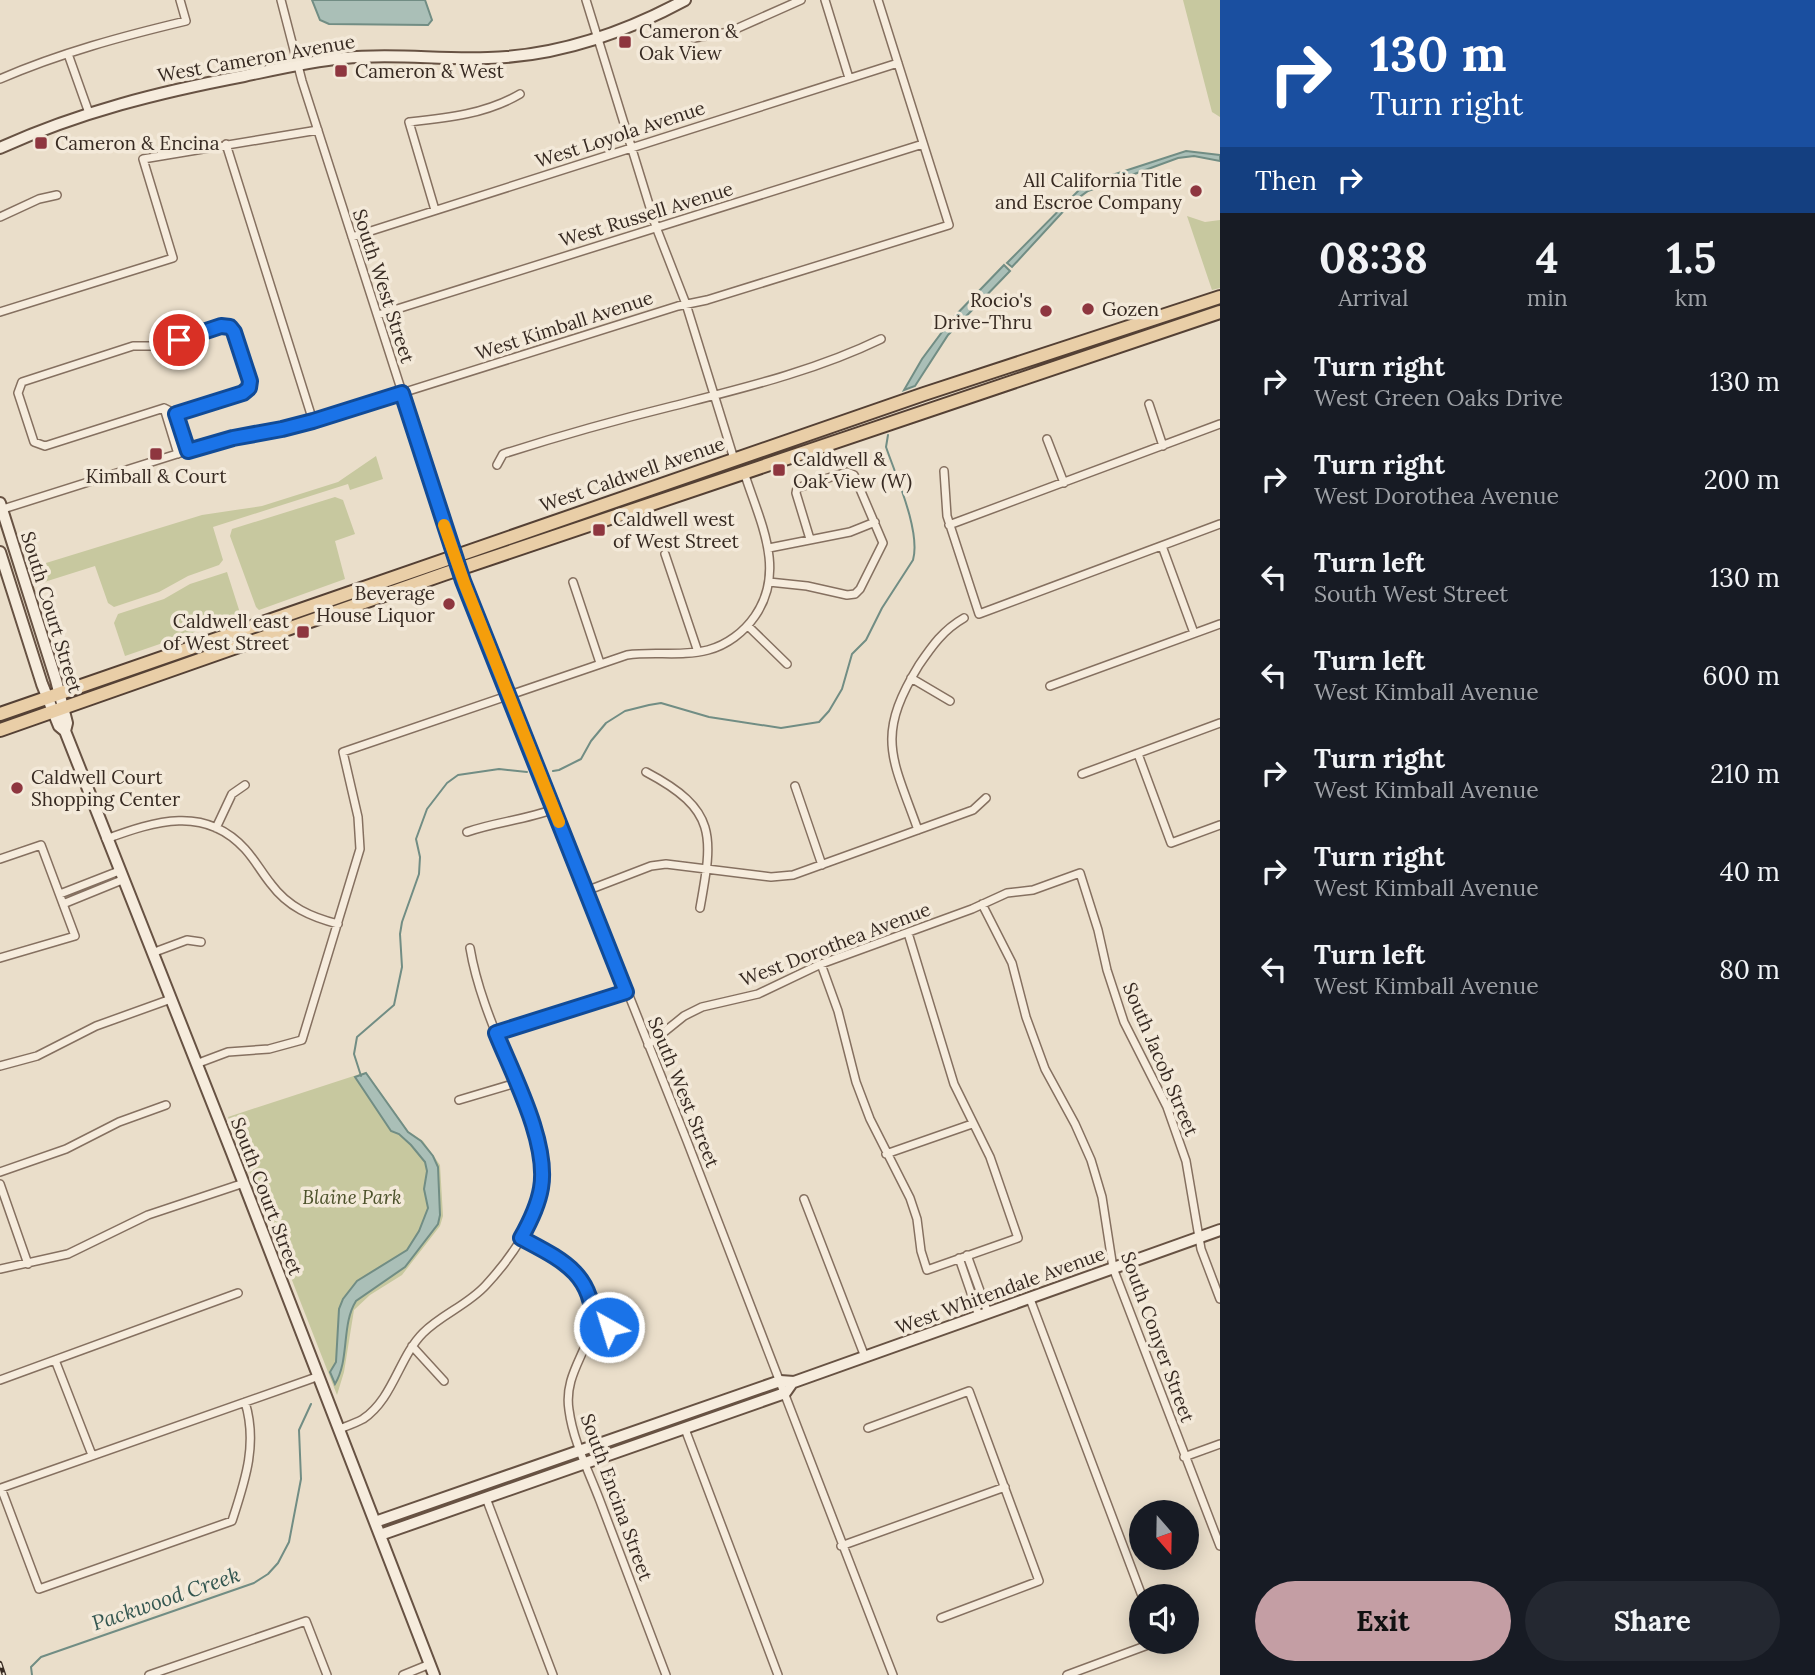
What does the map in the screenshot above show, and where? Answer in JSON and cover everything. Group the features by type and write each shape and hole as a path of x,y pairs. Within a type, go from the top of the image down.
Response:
{"main road":[{"name":"West Caldwell Avenue","path":"0,714 734,459 1220,297"},
{"name":"West Caldwell Avenue","path":"0,730 459,569 1220,312"},
{"path":"1051,369 1062,357 1120,338 1129,326"},
{"path":"661,500 679,486 730,468 734,459"},
{"path":"185,664 198,652 250,634 258,623"}],"street":[{"path":"0,79 127,35 187,21 180,0"},
{"name":"South West Street","path":"281,0 297,65 454,556 785,1393 841,1546 893,1675"},
{"path":"586,0 656,227 686,304 734,459"},
{"name":"West Cameron Avenue","path":"0,148 89,113 170,90 297,65 378,55 468,59 556,50 598,39 650,18 685,0"},
{"path":"694,38 729,32 801,0"},
{"path":"825,0 849,78"},
{"path":"878,0 923,144"},
{"path":"68,54 89,113"},
{"name":"West Loyola Avenue","path":"352,237 898,63"},
{"path":"435,210 409,122 473,113 520,94"},
{"path":"0,311 173,258 143,159 318,130"},
{"path":"226,144 313,421"},
{"name":"West Kimball Avenue","path":"1,508 233,438 313,421 949,225 923,144"},
{"name":"West Russell Avenue","path":"378,315 923,144"},
{"path":"0,217 39,199 57,195"},
{"path":"221,326 230,327 250,381 249,388 243,393 176,414 164,408 41,446 33,439 18,389 25,380 133,346 157,346 221,326"},
{"path":"497,465 503,454 844,356 881,338"},
{"path":"1149,404 1163,446"},
{"path":"164,408 178,454"},
{"path":"176,414 188,451"},
{"path":"949,525 1220,424"},
{"path":"1047,439 1064,483"},
{"path":"944,471 949,525 979,614 1220,524"},
{"path":"197,1064 228,1052 269,1049 302,1040 360,849 358,817 343,752 627,654 698,652 724,644 748,626 761,608 769,582 769,548 743,472"},
{"path":"769,582 807,586 847,595 855,594 860,589 883,543 856,476 847,472 797,488 796,494 810,539"},
{"name":"South Court Street","path":"1,508 58,709 67,723 65,731 432,1669"},
{"path":"769,548 850,532 876,522"},
{"path":"1162,546 1194,633"},
{"name":"South Court Street","path":"0,552 54,695"},
{"path":"665,554 698,652"},
{"path":"573,582 600,663"},
{"path":"918,830 893,761 893,718 911,678 933,643 953,624 964,618"},
{"path":"1051,686 1220,624"},
{"path":"748,626 787,664"},
{"path":"911,678 950,701"},
{"path":"1082,774 1220,723"},
{"path":"1138,754 1171,843 1220,825"},
{"path":"646,772 684,795 702,820 709,849 700,908"},
{"path":"216,828 232,794 245,785"},
{"path":"794,786 822,865"},
{"path":"586,891 651,866 666,864 771,877 793,875 973,810 986,798"},
{"path":"467,832 554,809"},
{"path":"106,839 144,825 172,820 216,828 245,848 279,895 294,908 314,918 338,924"},
{"path":"0,859 41,845 75,936 0,958"},
{"name":"West Dorothea Avenue","path":"648,1045 684,1016 702,1007 758,994 821,964 1007,893 1033,890 1080,873"},
{"name":"South Jacob Street","path":"1080,873 1124,1021 1167,1107 1186,1161 1198,1238 1220,1299"},
{"path":"60,894 121,875"},
{"path":"63,904 121,875"},
{"name":"South Conyer Street","path":"982,904 1012,963 1026,1017 1045,1069 1076,1124 1091,1160 1102,1197 1113,1268 1220,1546"},
{"path":"821,964 838,1011 856,1083 886,1154 914,1208 920,1251 926,1270 1018,1238 990,1157 954,1084 908,933"},
{"path":"152,953 187,940 201,942"},
{"path":"339,1429 363,1419 374,1410 412,1346 441,1318 466,1304 484,1288 521,1238 537,1204 542,1185 542,1162 537,1136 479,987 470,948"},
{"path":"496,1033 626,992"},
{"path":"0,1066 37,1056 96,1026 172,999"},
{"path":"459,1100 516,1083"},
{"path":"0,1172 66,1149 119,1122 166,1105"},
{"path":"886,1154 972,1124"},
{"path":"0,1269 68,1254 140,1218 243,1183"},
{"path":"0,1184 28,1264"},
{"path":"804,1199 865,1357"},
{"name":"West Whitendale Avenue","path":"375,1522 780,1381 792,1383 1220,1230"},
{"path":"521,1238 569,1265 579,1276 591,1301 593,1325 625,1330"},
{"path":"963,1257 983,1315"},
{"path":"0,1380 238,1293"},
{"path":"1030,1299 1137,1584"},
{"name":"South Encina Street","path":"593,1325 569,1382 569,1411 581,1450 666,1675"},
{"path":"412,1346 444,1381"},
{"path":"55,1360 92,1455"},
{"path":"245,1402 250,1425 251,1454 232,1521 39,1589 1,1488 92,1455 319,1376"},
{"path":"380,1535 785,1393 792,1383"},
{"path":"868,1428 969,1391 1039,1581 941,1618"},
{"path":"685,1429 778,1675"},
{"path":"1184,1457 1220,1444"},
{"path":"841,1546 1005,1487"},
{"path":"486,1498 553,1675"},
{"path":"149,1675 306,1621 327,1675"},
{"path":"1068,1675 1129,1652"},
{"path":"403,1675 432,1669"}],"green space":[{"path":"1183,0 1220,0 1220,117 1212,112"},
{"path":"1187,216 1205,222 1220,220 1220,288 1212,290"},
{"path":"376,456 383,479 350,490 348,484 213,527 223,560 219,565 188,576 159,592 114,607 108,603 95,566 38,584 33,567 202,515 262,506 338,482"},
{"path":"335,497 343,500 355,534 335,541 345,579 259,610 230,536 232,529"},
{"path":"227,572 241,616 125,656 114,623 118,614 164,599 190,584"},
{"name":"Blaine Park","path":"366,1072 408,1131 423,1141 440,1165 443,1216 440,1226 402,1275 370,1295 354,1310 344,1372 337,1395 228,1117"}],"shaded area":[{"path":"312,0 425,0 432,20 428,25 329,24 320,20"},
{"path":"1186,151 1220,155 1220,161 1194,156 1178,158 1088,191 1070,204 1012,267 1007,263 1079,190 1103,178"},
{"path":"1004,265 1010,271 948,335 915,386 904,390 922,359 951,320"},
{"path":"366,1073 408,1132 421,1141 433,1156 438,1167 440,1215 438,1224 405,1267 356,1301 348,1321 340,1374 335,1384 330,1372 336,1362 339,1309 343,1299 357,1281 407,1250 419,1231 428,1208 424,1189 427,1171 425,1162 399,1134 391,1131 355,1077"}],"waterway":[{"name":"Packwood Creek","path":"553,771 581,759 606,723 625,711 649,705 661,703 709,717 781,728 819,722 842,689 852,654 866,640 882,608 913,560 914,535 886,447 888,435"},
{"name":"Packwood Creek","path":"361,1076 354,1054 357,1037 394,1005 402,967 402,922 419,874 420,857 416,839 427,809 447,783 458,775 499,769 527,772"},
{"name":"Packwood Creek","path":"32,1675 31,1667 41,1657 254,1583 268,1574 278,1563 289,1542 301,1479 299,1430 311,1404"}],"railway":[{"path":"0,1663 4,1675"}],"slow traffic":[{"path":"444,525 559,822"}],"place":[{"name":"Cameron & Oak View","path":"625,42"},
{"name":"Cameron & West","path":"341,71"},
{"name":"Cameron & Encina","path":"41,143"},
{"name":"All California Title and Escroe Company","path":"1196,191"},
{"name":"Gozen","path":"1088,309"},
{"name":"Rocio's Drive-Thru","path":"1046,311"},
{"name":"Kimball & Court","path":"156,454"},
{"name":"Caldwell & Oak View (W)","path":"779,470"},
{"name":"Caldwell west of West Street","path":"599,530"},
{"name":"Beverage House Liquor","path":"449,604"},
{"name":"Caldwell east of West Street","path":"303,632"},
{"name":"Caldwell Court Shopping Center","path":"17,788"}],"route":[{"path":"179,340 221,326 230,327 233,329 250,381 249,388 243,393 176,414 188,451 218,441 313,421 402,393 463,581 626,992 496,1033 541,1149 542,1185 537,1204 521,1238 569,1265 586,1288 591,1301 593,1325 609,1327"}]}
